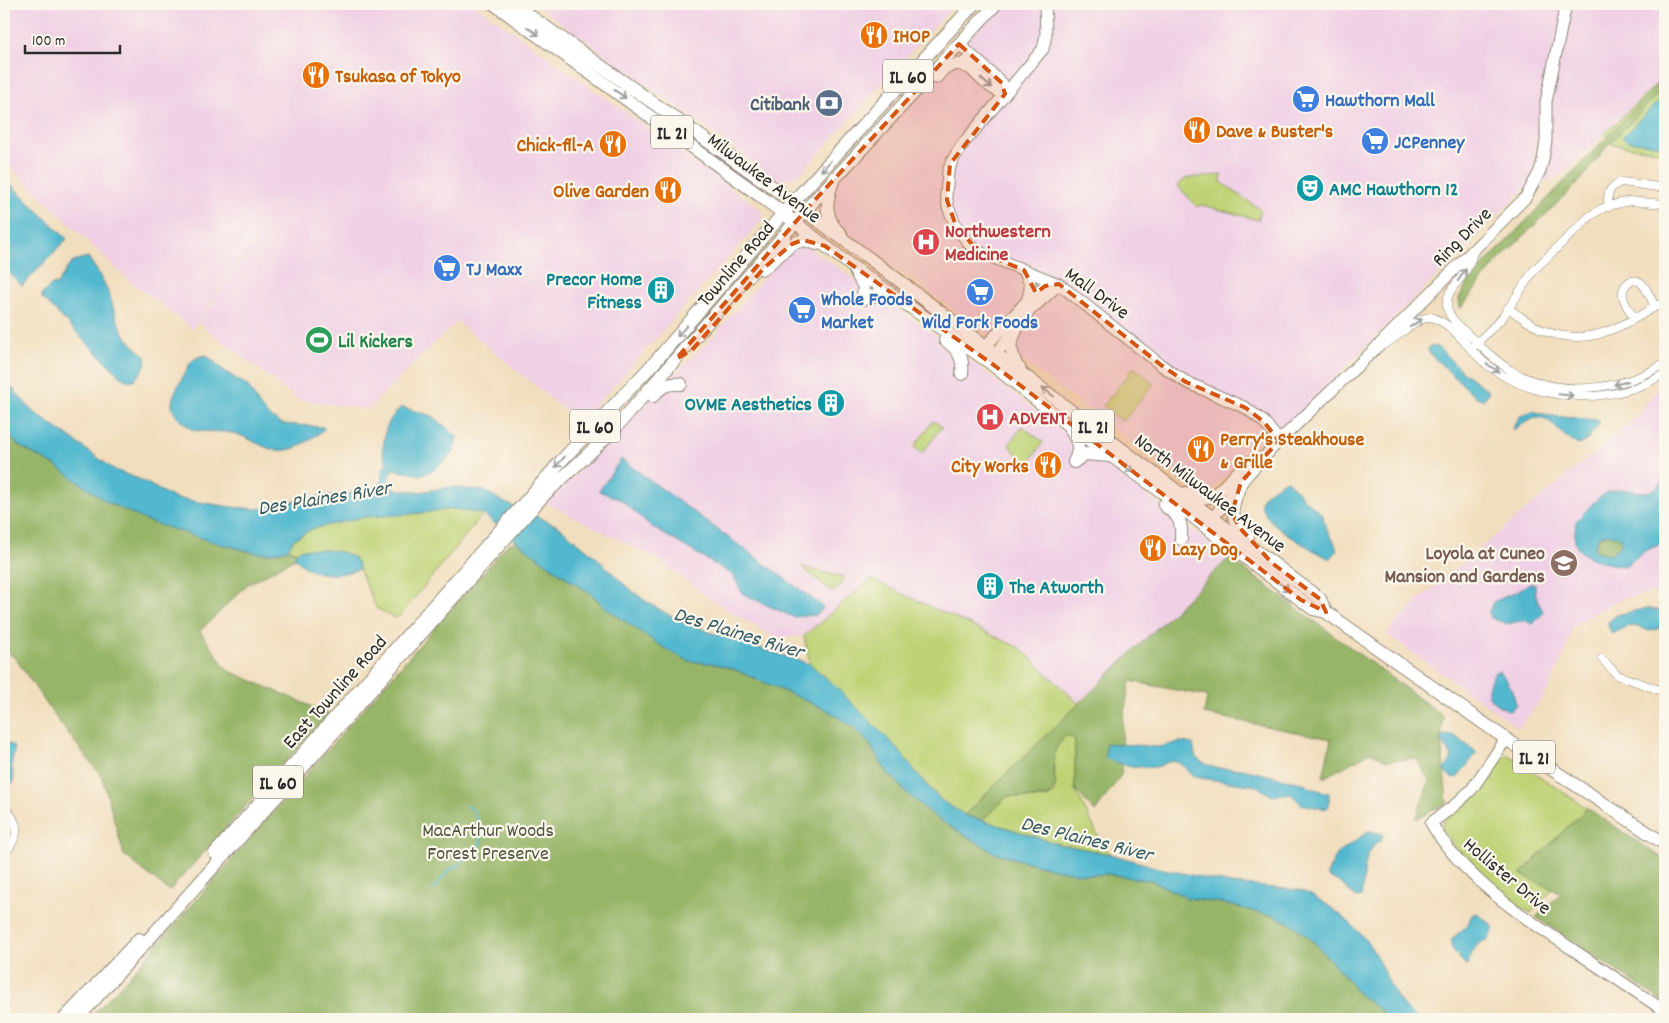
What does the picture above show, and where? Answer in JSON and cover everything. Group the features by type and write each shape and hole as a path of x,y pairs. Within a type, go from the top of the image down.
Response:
{"main road":[{"name":"Milwaukee Avenue","path":"494,4 763,198 853,267 920,313 991,354"},
{"name":"Milwaukee Avenue","path":"513,4 793,202 972,335"},
{"name":"Townline Road","path":"495,543 540,492 562,460 654,363 793,202 974,4"},
{"name":"Townline Road","path":"540,492 596,447 804,211 996,4"},
{"path":"835,178 828,194 827,209 836,230 893,276"},
{"path":"763,198 769,209 770,221 766,233"},
{"path":"676,358 692,350 765,267 792,244 803,240 825,246"},
{"path":"853,267 864,288 863,299 879,294 898,298"},
{"path":"920,313 927,327 956,348 962,359 962,374"},
{"path":"1016,330 1010,345 1016,365 1029,378"},
{"name":"North Milwaukee Avenue","path":"972,335 1068,425 1144,480 1272,562 1320,599 1326,612"},
{"name":"North Milwaukee Avenue","path":"991,354 1029,378 1157,474 1206,520 1301,600 1313,608 1326,612 1506,738 1665,844"},
{"path":"596,447 608,442 664,385 680,384"},
{"path":"1068,425 1079,447 1074,462 1085,454 1110,456"},
{"path":"1157,474 1182,492 1203,498 1216,492 1249,462"},
{"path":"1144,480 1152,495 1179,517 1182,527 1181,540"},
{"path":"1241,482 1232,513 1239,527 1272,562"},
{"name":"East Townline Road","path":"64,1019 143,935 495,543"},
{"name":"East Townline Road","path":"77,1019 250,827 495,543"}],"street":[{"name":"Mall Drive","path":"1045,4 1046,35 1043,49 957,151 948,172 946,200 952,221 969,244 978,252 1059,284 1161,365 1186,382 1246,408 1264,422 1279,441"},
{"name":"Ring Drive","path":"1206,520 1279,441 1521,203 1540,171 1546,141 1546,102 1566,4"},
{"path":"976,26 971,42 972,50 993,70 995,77"},
{"path":"956,48 969,68"},
{"path":"956,48 1002,83 1005,94"},
{"path":"886,123 903,113 945,68 958,64 969,68 995,91 1005,94"},
{"path":"1608,206 1607,198 1610,188 1622,182 1665,188"},
{"path":"1470,350 1502,318 1534,270 1585,220 1608,206 1629,202 1665,204"},
{"path":"1474,250 1471,261 1463,275 1450,290 1447,307 1455,321 1477,343 1494,359 1511,370 1538,382 1555,386 1596,388 1613,385 1644,375 1665,363"},
{"path":"991,354 1026,301 1031,290 1030,282 1024,270"},
{"path":"1634,318 1622,294 1627,283 1632,280 1638,281 1643,285 1655,307"},
{"path":"1026,301 1045,286 1059,284"},
{"path":"991,354 1016,330 1026,314 1059,284"},
{"path":"1508,308 1538,327 1564,336 1582,337 1602,334 1612,330 1665,301"},
{"path":"1374,349 1392,340 1416,322 1431,317 1439,320 1451,329 1470,350 1511,380 1561,395 1603,396 1641,385 1665,373"},
{"name":"Ring Drive","path":"1206,520 1249,462 1279,441"},
{"path":"1602,659 1617,674 1665,692"},
{"name":"Hollister Drive","path":"1506,738 1472,789 1455,806 1431,823 1438,837 1463,866 1514,911 1665,1011"},
{"path":"4,807 15,820 18,828 13,844 4,855"}],"highlighted area":[{"path":"959,44 1002,83 1005,94 950,164 947,200 956,226 979,252 1024,270 1036,293 1045,286 1059,284 1161,365 1186,382 1246,408 1264,422 1279,441 1241,482 1232,513 1239,527 1272,563 1320,599 1326,612 1301,600 995,366 825,246 803,240 792,244 765,267 692,350 676,359 813,202"}],"shaded area":[{"path":"4,4 474,4 760,209 763,219 580,423 457,321 368,409 299,400 199,323 294,179 193,329 126,278 4,161"},
{"path":"535,4 955,4 801,173 780,182"},
{"name":"Hawthorn Mall","path":"1001,4 1665,4 1665,75 1560,176 1527,186 1286,426 1267,434 1206,493 1196,491 999,343 812,208"},
{"path":"805,245 950,345 1229,558 1079,704 1020,648 871,579 804,636 775,638 711,600 659,560 546,503 717,332 791,246"},
{"name":"Loyola at Cuneo Mansion and Gardens","path":"1665,384 1665,590 1620,599 1574,625 1564,655 1547,692 1519,728 1386,634 1422,597 1640,415 1647,401"}],"green space":[{"path":"1665,76 1665,152 1612,144 1604,134"},
{"path":"1665,77 1665,87 1607,146 1581,180 1497,262 1460,309 1459,298 1469,280"},
{"path":"1222,175 1221,182 1261,210 1258,220 1202,205 1197,207 1177,185 1187,178"},
{"path":"1134,367 1154,384 1123,422 1103,406"},
{"path":"933,421 942,427 922,453 914,447"},
{"path":"1022,426 1043,442 1029,463 1024,464 1009,445"},
{"path":"4,430 19,446 56,466 220,544 257,553 272,553 288,549 296,552 295,558 248,584 200,631 227,670 329,714 169,891 124,855 102,777 54,715 16,659 4,649 4,501 6,496 4,487"},
{"path":"454,509 483,514 399,617 394,618 376,608 358,564 302,549 296,552 288,549 294,539 312,529 364,517"},
{"path":"1609,534 1621,538 1620,546 1610,554 1595,551 1594,546 1600,535"},
{"name":"MacArthur Woods Forest Preserve","path":"516,541 588,591 606,608 667,650 689,661 716,664 736,670 827,710 852,726 869,743 889,775 895,779 904,791 995,853 1053,869 1089,875 1107,874 1153,881 1187,898 1221,903 1268,915 1272,914 1295,926 1314,942 1359,994 1392,1019 89,1019 135,970 507,545"},
{"path":"1229,558 1443,716 1441,739 1447,803 1416,819 1429,781 1416,758 1387,761 1371,752 1323,778 1331,739 1204,714 1207,696 1130,681 1123,719 1121,775 1095,812 1075,789 1075,739 1066,735 1056,748 1053,768 1056,784 1050,796 1038,798 1008,796 982,820 964,815"},
{"path":"802,567 843,577 843,582 832,592"},
{"path":"871,579 1020,648 1079,704 964,815 942,801 834,685 810,664 804,636"},
{"path":"1065,735 1071,735 1075,739 1075,789 1100,840 1110,854 1058,844 982,820 1008,796 1036,798 1051,796 1054,793 1054,753"},
{"path":"1508,755 1587,808 1520,874 1553,889 1531,913 1511,901 1458,852 1441,826 1444,820 1472,800 1501,757"},
{"path":"1587,808 1665,860 1665,1003 1536,917 1561,893 1520,874"}],"water":[{"path":"1665,95 1665,146 1627,141 1622,137"},
{"path":"4,178 67,239 22,286 4,268"},
{"path":"88,257 107,289 121,328 135,346 146,356 146,363 143,369 134,380 126,380 121,377 42,298 42,294 52,285 57,284 72,264"},
{"path":"1430,346 1438,347 1464,373 1488,390 1488,394 1483,400 1475,396 1429,353"},
{"path":"206,355 227,373 248,386 260,407 269,416 282,424 323,427 324,430 297,447 280,450 267,448 236,434 191,429 173,410 172,400 191,362"},
{"name":"Des Plaines River","path":"4,378 31,410 115,470 139,479 174,498 231,507 258,509 321,496 371,491 381,481 383,469 387,462 382,448 386,429 394,415 401,407 433,416 457,437 453,454 432,471 420,475 395,469 391,471 388,480 394,489 418,492 453,487 485,491 503,502 558,526 597,558 624,584 644,600 669,615 712,633 810,664 834,685 896,747 928,787 942,801 968,817 1058,844 1110,854 1155,867 1231,884 1298,890 1307,893 1339,914 1366,940 1396,996 1417,1019 1391,1019 1359,994 1314,942 1295,926 1272,914 1268,915 1221,903 1187,898 1153,881 1107,874 1089,875 1053,869 995,853 938,819 904,791 895,779 889,775 869,743 852,726 827,710 736,670 716,664 689,661 667,650 606,608 588,591 516,541 483,514 454,509 364,517 312,529 294,539 288,549 272,553 257,553 220,544 147,521 107,502 56,466 19,446 4,430"},
{"path":"1532,411 1552,416 1599,420 1599,424 1585,442 1579,445 1543,418 1527,421 1512,429 1520,416"},
{"path":"621,459 821,605 823,609 815,615 793,617 743,594 733,575 652,527 621,500 599,491"},
{"path":"1665,478 1665,542 1643,552 1625,566 1596,560 1582,553 1575,541 1576,521 1593,503 1613,490 1621,489 1643,492 1650,491","holes":["1609,534 1621,538 1620,546 1610,554 1595,551 1594,546 1600,535"]},
{"path":"1287,480 1307,502 1323,515 1325,525 1337,551 1331,558 1298,541 1265,514 1261,505 1263,497"},
{"path":"302,549 345,553 357,562 359,569 333,574 316,572 308,569 295,558 296,552"},
{"path":"1530,583 1535,584 1535,592 1543,613 1533,624 1523,620 1508,624 1491,618 1489,612 1493,602 1516,592"},
{"path":"1647,608 1665,612 1665,627 1649,631 1629,626 1612,634 1607,623 1617,615"},
{"path":"1499,671 1508,682 1515,700 1516,705 1510,711 1496,704 1489,696 1488,691 1491,680 1495,672"},
{"path":"1443,735 1455,736 1475,751 1476,754 1458,777 1452,778 1443,770 1452,757 1441,739"},
{"path":"4,741 13,746 12,765 14,777 12,784 4,787"},
{"path":"1180,742 1193,744 1195,755 1201,762 1215,768 1242,769 1306,784 1310,788 1329,793 1329,806 1324,809 1301,804 1290,793 1272,796 1257,786 1194,777 1181,764 1173,761 1157,767 1141,767 1105,758 1106,743 1159,747"},
{"path":"1369,831 1383,834 1382,839 1370,851 1367,858 1361,897 1357,898 1334,879 1329,878 1327,874 1338,853"},
{"path":"1477,913 1491,924 1494,929 1488,940 1477,945 1467,965 1462,962 1452,949 1451,941 1467,926 1472,915"}],"waterway":[{"path":"433,890 449,870 459,865 477,849 483,835 474,811 466,805"}],"place":[{"name":"IHOP","path":"874,35"},
{"name":"Tsukasa of Tokyo","path":"316,75"},
{"name":"Hawthorn Mall","path":"1306,99"},
{"name":"Citibank","path":"829,103"},
{"name":"Dave & Buster's","path":"1197,130"},
{"name":"JCPenney","path":"1375,141"},
{"name":"Chick-fil-A","path":"613,144"},
{"name":"AMC Hawthorn 12","path":"1310,188"},
{"name":"Olive Garden","path":"668,190"},
{"name":"Northwestern Medicine","path":"926,242"},
{"name":"TJ Maxx","path":"447,268"},
{"name":"Precor Home Fitness","path":"661,290"},
{"name":"Wild Fork Foods","path":"980,292"},
{"name":"Whole Foods Market","path":"802,310"},
{"name":"Lil Kickers","path":"319,340"},
{"name":"OVME Aesthetics","path":"831,403"},
{"name":"ADVENT","path":"990,417"},
{"name":"Perry's Steakhouse & Grille","path":"1201,449"},
{"name":"City Works","path":"1048,465"},
{"name":"Lazy Dog","path":"1153,548"},
{"name":"Loyola at Cuneo Mansion and Gardens","path":"1564,563"},
{"name":"The Atworth","path":"990,586"}]}
